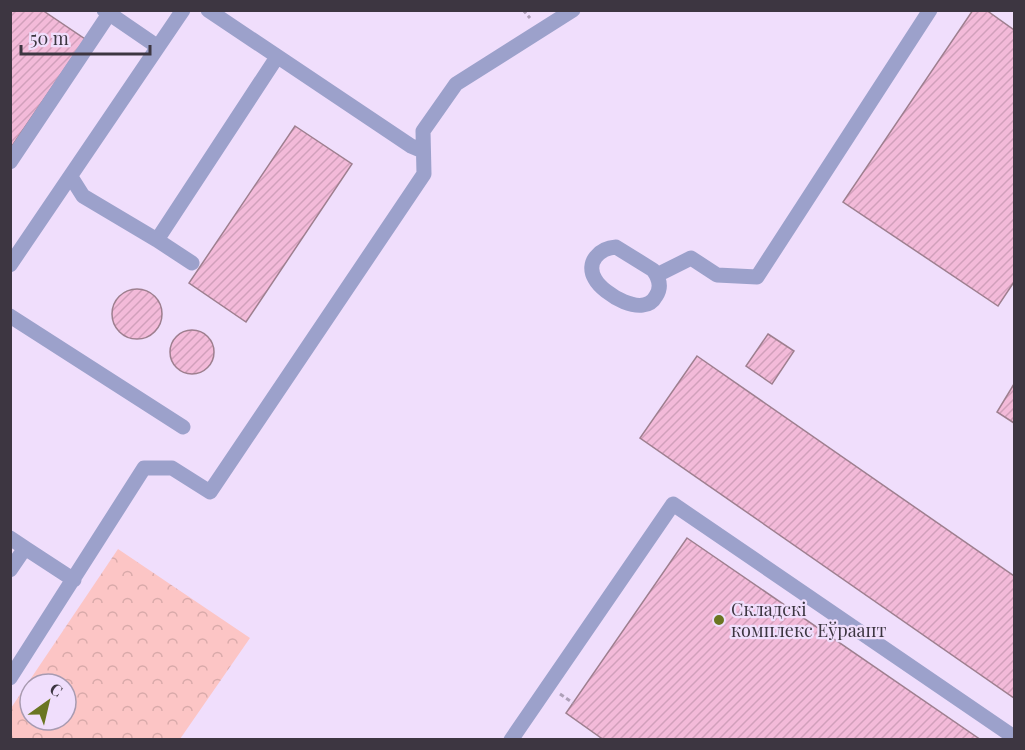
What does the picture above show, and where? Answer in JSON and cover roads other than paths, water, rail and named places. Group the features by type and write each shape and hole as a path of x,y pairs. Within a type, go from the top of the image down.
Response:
{"street":[{"path":"10,265 16,247 71,177 183,10"},
{"path":"208,10 411,146 423,151"},
{"path":"10,678 144,468 172,468 210,492 424,174 423,131 456,84 573,10"},
{"path":"657,275 691,258 717,275 757,277 930,10"},
{"path":"10,162 106,12 158,47"},
{"path":"157,240 277,57"},
{"path":"71,177 83,196 192,263"},
{"path":"616,247 653,270 657,275 659,288 653,300 647,305 633,306 596,282 592,268 593,261 602,250 616,247"},
{"path":"10,316 183,427"},
{"path":"511,740 672,504 1014,737"},
{"path":"10,538 74,580"},
{"path":"10,570 26,548"}],"place":[{"name":"Складскі комплекс Еўраапт","path":"719,620"}]}
